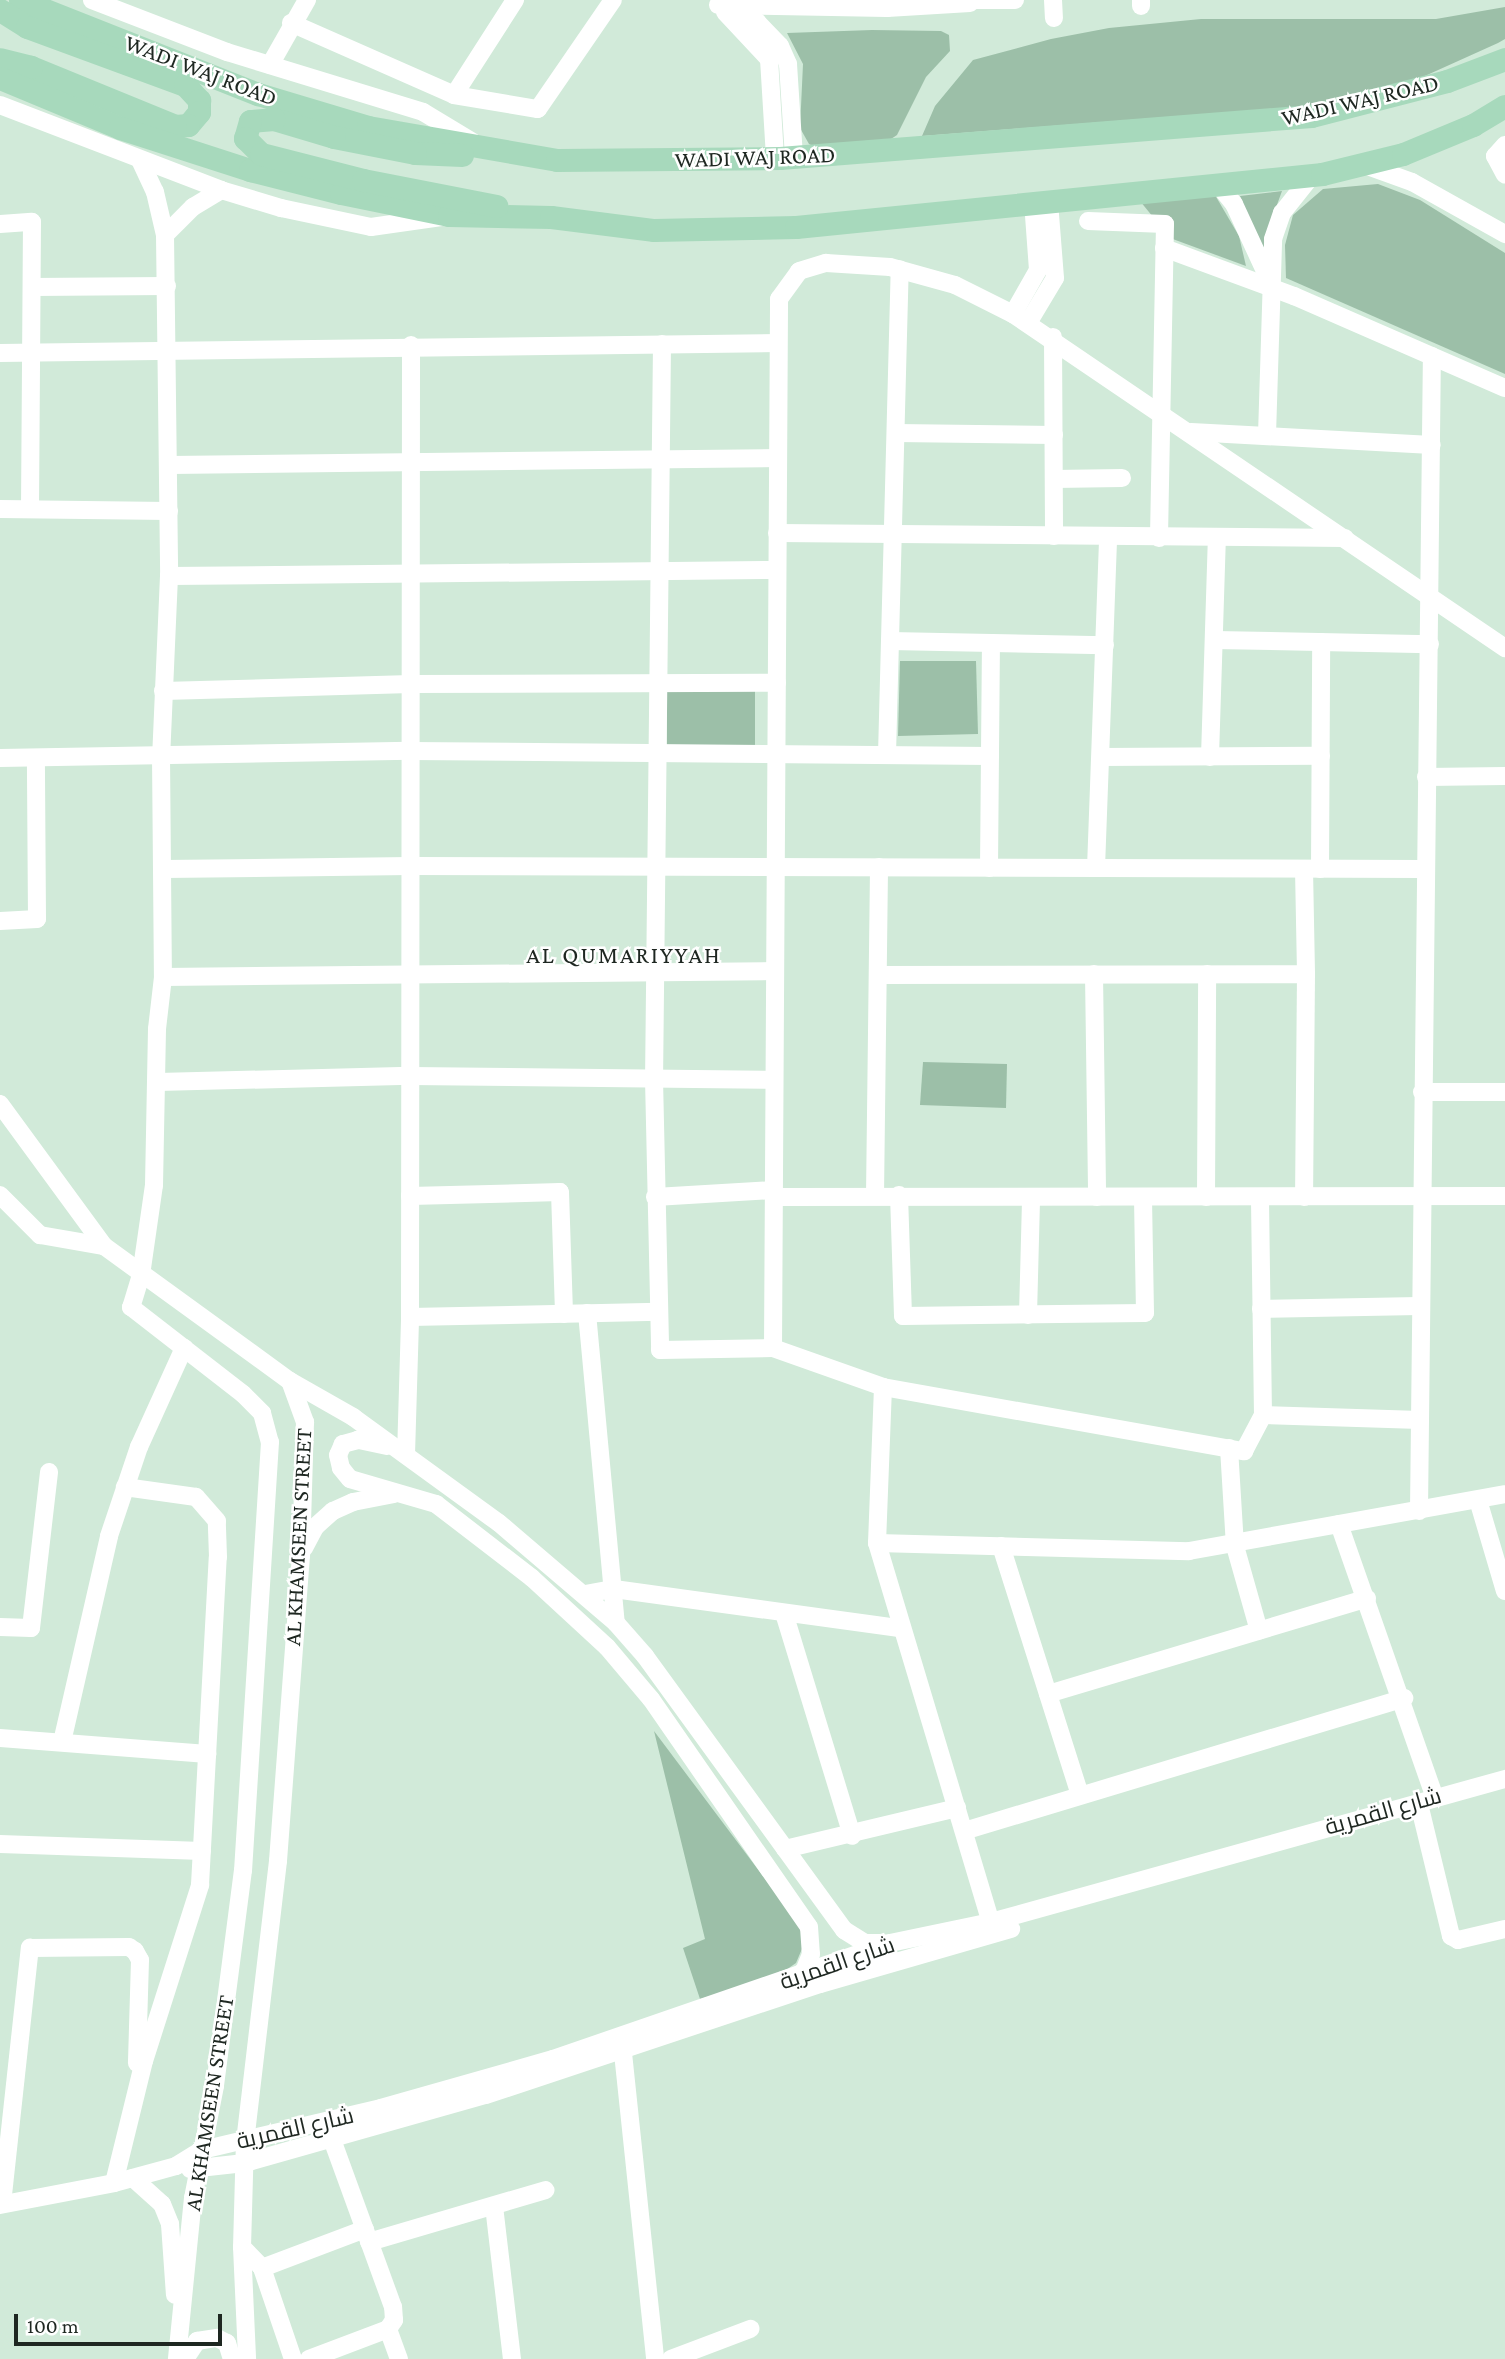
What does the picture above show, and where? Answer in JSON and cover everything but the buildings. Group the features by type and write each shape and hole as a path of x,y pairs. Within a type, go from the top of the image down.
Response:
{"main road":[{"name":"WADI WAJ ROAD","path":"20,0 258,94 368,127 556,160 784,158 1311,116 1447,81 1505,59"},
{"path":"0,10 27,27 185,85 199,100 199,112 188,125 175,126 31,67 0,60"},
{"path":"0,78 102,122 250,170 449,215 551,217"},
{"path":"556,160 415,153 334,137 274,119 250,121 245,138 261,154 363,180 551,217 654,230 796,227 1312,174 1403,154 1473,125 1505,106"}],"street":[{"path":"92,0 270,65 422,112 480,145"},
{"path":"270,65 291,23 307,0"},
{"path":"454,94 515,0"},
{"path":"291,23 454,94 538,109 613,0"},
{"path":"716,2 887,4 1015,0"},
{"path":"716,2 757,22 780,46 788,64 784,158"},
{"path":"0,113 0,105 221,190 371,228 449,215"},
{"path":"1505,145 1494,156 1505,175"},
{"path":"140,160 155,192 165,234 170,465 169,576 161,756 163,977 157,1029 154,1185 141,1275"},
{"path":"1362,164 1412,182 1505,234"},
{"path":"1267,435 1278,226 1296,192 1312,174"},
{"path":"1217,183 1234,204 1273,288"},
{"path":"165,234 192,207 221,190"},
{"path":"1021,318 1038,270 1041,201"},
{"path":"1088,221 1165,224 1159,538"},
{"path":"0,224 32,222 30,509"},
{"path":"1164,248 1273,288 1505,388"},
{"path":"772,1348 779,299 799,271 826,263 900,269 955,285 1021,318 1053,337 1505,648"},
{"path":"887,755 900,269"},
{"path":"32,287 167,286"},
{"path":"1053,337 1054,536"},
{"path":"0,353 411,345 778,343"},
{"path":"662,344 654,971 655,1198 660,1350 772,1348 883,1387 1244,1451 1263,1415 1260,1196"},
{"path":"406,1455 410,1317 411,345"},
{"path":"1419,1511 1419,1306 1424,869 1431,597 1432,356"},
{"path":"1190,432 1432,445"},
{"path":"895,433 1054,435"},
{"path":"170,465 778,458"},
{"path":"1054,479 1122,478"},
{"path":"0,509 169,512"},
{"path":"777,533 1345,538"},
{"path":"1096,868 1108,537"},
{"path":"1210,757 1217,538"},
{"path":"169,576 777,570"},
{"path":"1214,640 1430,644"},
{"path":"890,641 1105,645"},
{"path":"1304,1197 1306,974 1321,756 1321,642"},
{"path":"989,868 991,643"},
{"path":"163,691 411,684 776,683"},
{"path":"0,758 410,751 657,752 776,757 990,755"},
{"path":"1101,757 1321,756"},
{"path":"0,921 37,919 36,758"},
{"path":"1426,777 1505,776"},
{"path":"164,869 410,866 1424,869"},
{"path":"875,1196 879,867"},
{"path":"163,977 410,972 775,971"},
{"path":"1094,974 1097,1197"},
{"path":"1206,1197 1207,974"},
{"path":"879,975 1306,974"},
{"path":"158,1082 410,1076 774,1080"},
{"path":"1422,1092 1505,1092"},
{"path":"0,1104 104,1246 290,1381 406,1455 499,1523 616,1623 844,1930 865,1943 890,1943"},
{"path":"410,1196 560,1192 564,1314"},
{"path":"655,1198 774,1194 1031,1197 1505,1196"},
{"path":"0,1195 40,1235 104,1246"},
{"path":"899,1195 903,1316 1145,1313 1143,1197"},
{"path":"1028,1315 1031,1197"},
{"name":"AL KHAMSEEN STREET","path":"141,1275 131,1307 262,1413 270,1442 243,1870 199,2171 180,2354"},
{"path":"1261,1309 1419,1306"},
{"path":"410,1317 659,1312"},
{"path":"587,1313 616,1623"},
{"path":"62,1742 109,1536 125,1488 184,1348"},
{"name":"AL KHAMSEEN STREET","path":"247,2359 242,2247 245,2140 278,1861 307,1443 300,1403 290,1381"},
{"path":"883,1387 877,1543 899,1628 991,1922"},
{"path":"1263,1415 1420,1420"},
{"path":"406,1455 380,1443 358,1440 343,1444 338,1455 350,1479 407,1492 436,1504 532,1578 607,1647 651,1699 809,1927 811,1954 804,1971 792,1979"},
{"path":"1229,1448 1235,1546 1259,1631"},
{"path":"0,1627 31,1628 49,1472"},
{"path":"114,2183 137,2091 189,1931 200,1885 217,1521 196,1497 125,1488"},
{"path":"301,1555 315,1527 333,1511 353,1502 407,1492"},
{"path":"877,1543 1189,1551 1235,1546 1505,1494"},
{"path":"1478,1500 1505,1591"},
{"path":"1339,1524 1404,1698 1434,1796"},
{"path":"1001,1546 1080,1795"},
{"path":"584,1594 614,1589 899,1628"},
{"path":"1048,1694 1367,1598"},
{"path":"785,1614 852,1836"},
{"path":"964,1831 1404,1698"},
{"path":"0,1738 207,1754"},
{"name":"شارع القمرية","path":"1,2204 114,2183 176,2166 202,2150 553,2059 792,1979 890,1943 991,1922 1434,1796 1505,1779"},
{"path":"199,2171 245,2163 332,2139 622,2053 913,1956 1505,1790"},
{"path":"785,1849 852,1836 957,1808"},
{"path":"1421,1812 1451,1936 1458,1940 1505,1929"},
{"path":"0,1844 202,1851"},
{"path":"1,2204 30,1948 129,1947 135,1951 140,1960 137,2091"},
{"path":"622,2053 654,2359"},
{"path":"332,2139 393,2307 388,2329 399,2359"},
{"name":"شارع القمرية","path":"176,2166 199,2171"},
{"path":"132,2178 162,2204 170,2224 180,2354"},
{"path":"262,2267 367,2235 494,2206 547,2190"},
{"path":"494,2206 511,2358"},
{"path":"242,2247 262,2267 293,2359"},
{"path":"309,2359 388,2329"},
{"path":"671,2359 750,2329"},
{"path":"180,2354 197,2341 218,2338 227,2343 232,2359"}],"green space":[{"path":"1505,7 1505,39 1498,43 1416,80 1325,105 922,136 935,106 973,60 1051,39 1109,28 1201,19 1436,19"},
{"path":"941,31 949,35 950,51 926,77 897,135 888,141 817,148 809,144 800,128 803,64 787,33"},
{"path":"1378,184 1420,200 1505,253 1505,374 1286,278 1285,245 1293,215 1323,189"},
{"path":"1282,191 1270,224 1262,260 1240,196"},
{"path":"1215,195 1239,236 1246,266 1170,238 1140,201"},
{"path":"900,661 976,661 978,734 898,736"},
{"path":"755,691 755,745 667,746 667,692"},
{"path":"923,1062 1007,1064 1006,1108 920,1105"},
{"path":"654,1731 802,1928 804,1944 796,1963 773,1979 700,1999 683,1948 705,1939"}],"district":[{"name":"AL QUMARIYYAH","path":"624,955"}]}
